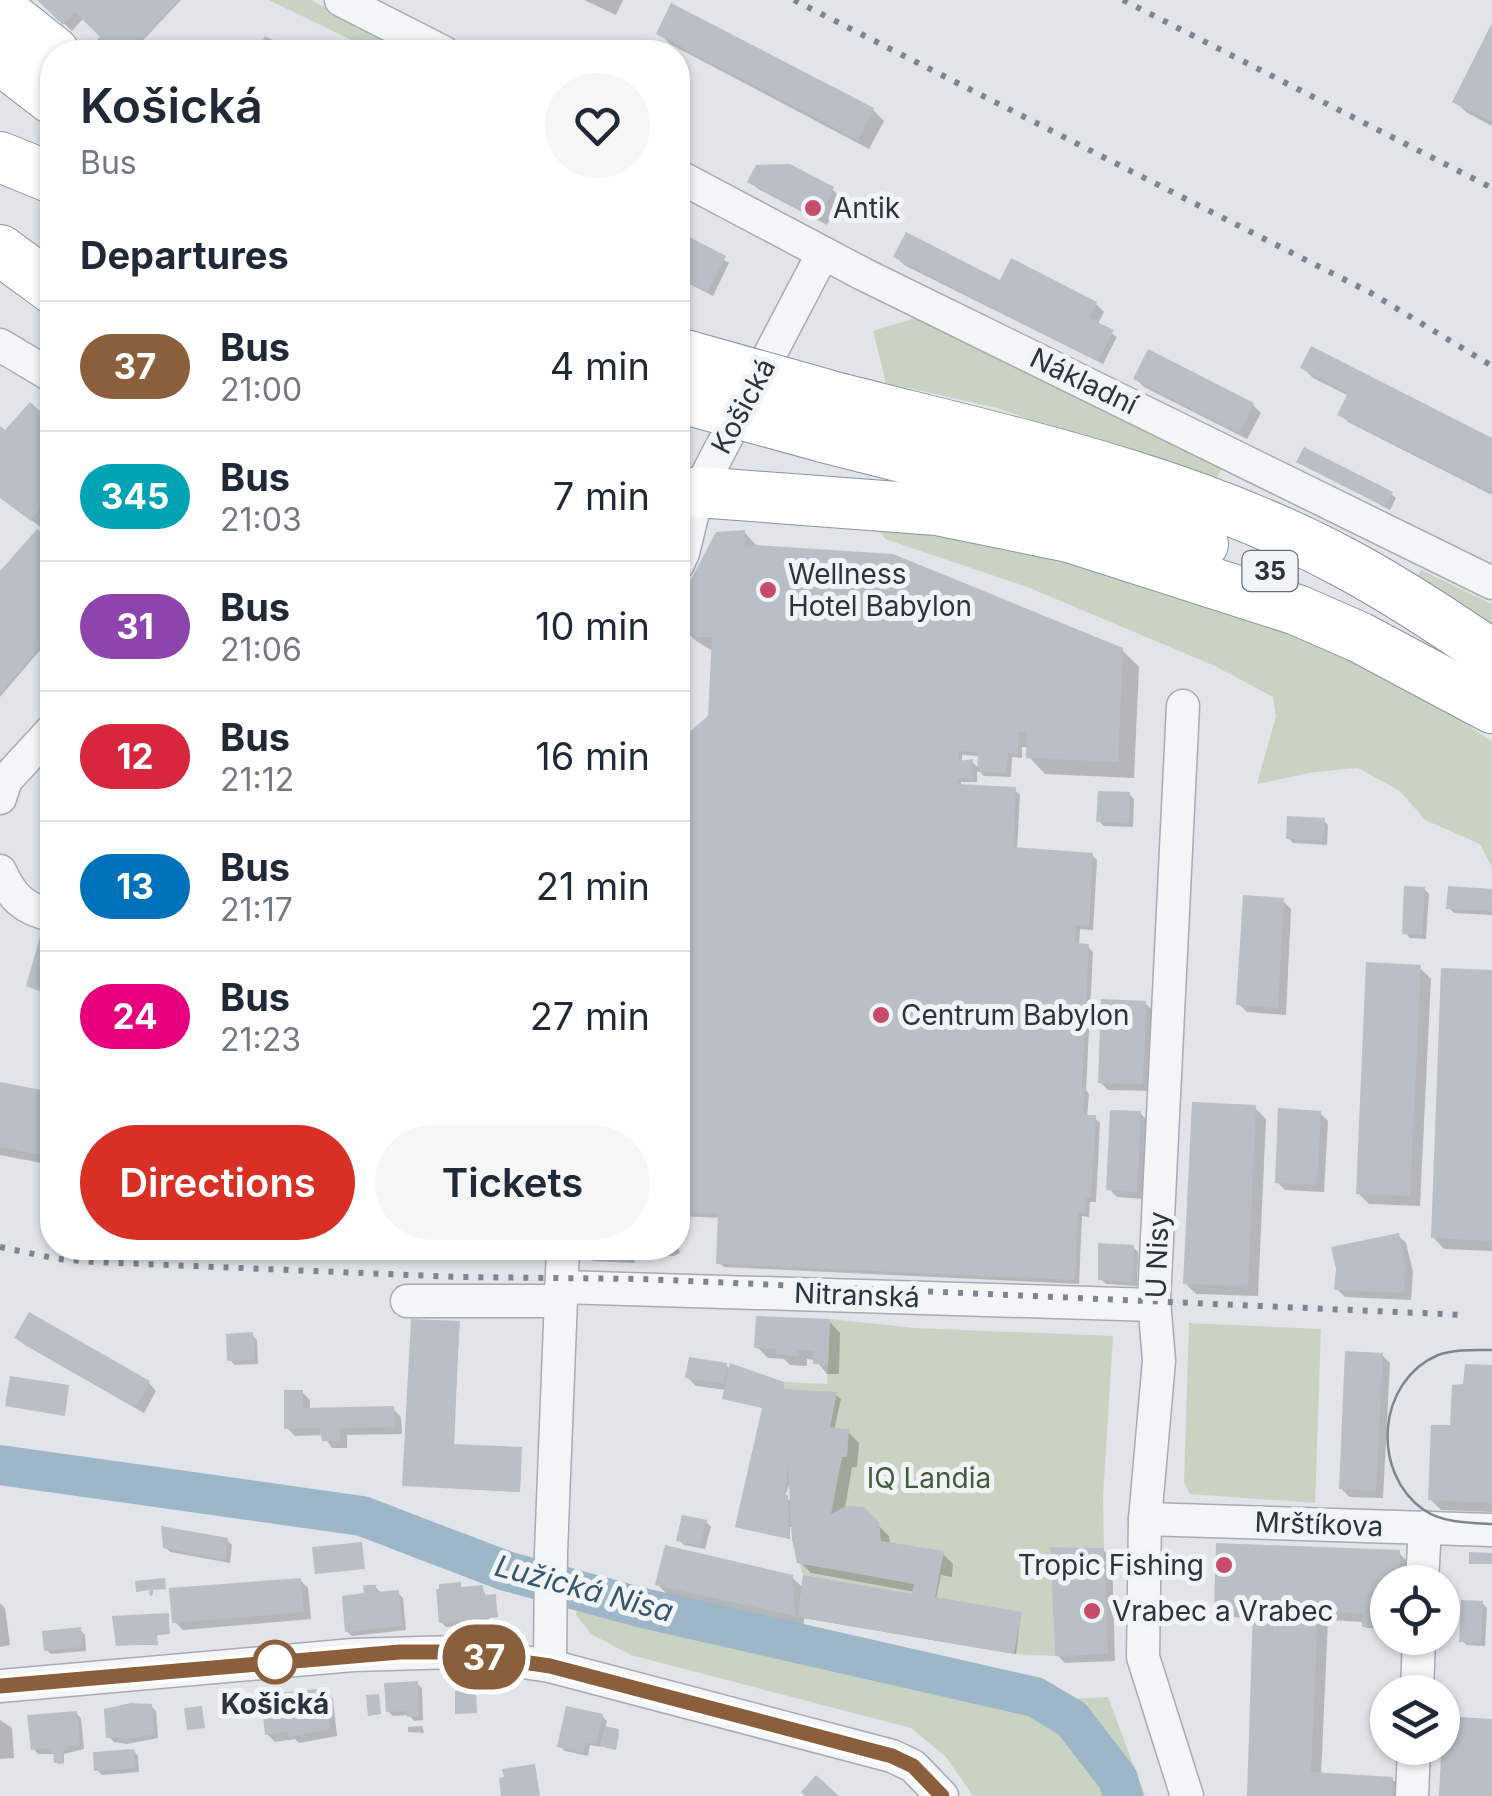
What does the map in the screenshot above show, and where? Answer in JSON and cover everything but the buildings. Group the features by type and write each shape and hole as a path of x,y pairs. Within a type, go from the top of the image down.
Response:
{"highway":[{"path":"0,8 40,41"},
{"path":"0,59 40,90"},
{"path":"0,157 40,173"},
{"path":"0,250 40,279"},
{"name":"35","path":"690,358 832,418 1238,557 1302,585 1399,638 1492,705"},
{"name":"35","path":"690,398 832,418 1115,470 1181,492 1340,560 1442,620 1492,655"},
{"path":"690,506 937,510 1069,538 1297,610 1492,705"}],"street":[{"path":"341,0 419,40"},
{"name":"Nákladní","path":"690,182 822,253 1492,583"},
{"name":"Košická","path":"690,502 822,253"},
{"path":"0,345 40,369"},
{"name":"U Nisy","path":"1183,706 1154,1305 1159,1361 1145,1520 1144,1657 1187,1796"},
{"path":"3,789 40,744"},
{"path":"0,872 12,896 40,912"},
{"path":"550,1666 550,1552 562,1260"},
{"path":"407,1301 561,1294"},
{"name":"Nitranská","path":"561,1294 1154,1305"},
{"name":"Mrštíkova","path":"1145,1520 1492,1530"},
{"path":"1423,1565 1425,1527"},
{"path":"0,1686 400,1652 456,1652 550,1666 892,1756 913,1766 942,1796"},
{"path":"1412,1796 1413,1765"}],"green space":[{"path":"269,0 311,0 388,40 351,40"},
{"path":"915,318 1224,463 1214,484 997,408 886,383 873,331"},
{"path":"903,523 1111,571 1380,663 1492,742 1492,867 1480,844 1425,820 1400,791 1358,768 1257,784 1276,716 1273,697 1215,666 1025,586 885,539 879,529"},
{"path":"1421,570 1492,604 1492,630 1416,578"},
{"name":"IQ Landia","path":"830,1319 916,1328 1113,1336 1103,1496 1104,1548 1050,1547 1055,1656 1014,1654 797,1617 803,1575 792,1539 784,1382 827,1384"},
{"path":"1189,1323 1321,1329 1315,1503 1190,1494 1184,1482"},
{"path":"579,1595 935,1684 1029,1701 1108,1697 1145,1796 973,1796 946,1757 911,1728 631,1655 591,1634 576,1615"}],"waterway":[{"name":"Lužická Nisa","path":"0,1465 362,1516 506,1571 643,1608 1035,1697 1072,1719 1118,1779 1123,1796"}],"tram line":[{"path":"1492,1350 1444,1353 1418,1368 1402,1385 1388,1428 1395,1473 1424,1510 1448,1520 1492,1524"}],"railway":[{"path":"794,0 1371,293 1492,366"},
{"path":"1123,0 1492,188"},
{"path":"0,1247 40,1255"},
{"path":"70,1260 459,1277 643,1279 1466,1315"}],"bus line":[{"name":"37","path":"0,1686 400,1652 456,1652 550,1666 892,1756 913,1766 942,1796"}],"place":[{"name":"Antik","path":"813,208"},
{"name":"Wellness Hotel Babylon","path":"768,590"},
{"name":"Centrum Babylon","path":"881,1015"},
{"name":"Tropic Fishing","path":"1224,1565"},
{"name":"Vrabec a Vrabec","path":"1092,1611"},
{"name":"Košická","path":"275,1662"}]}
